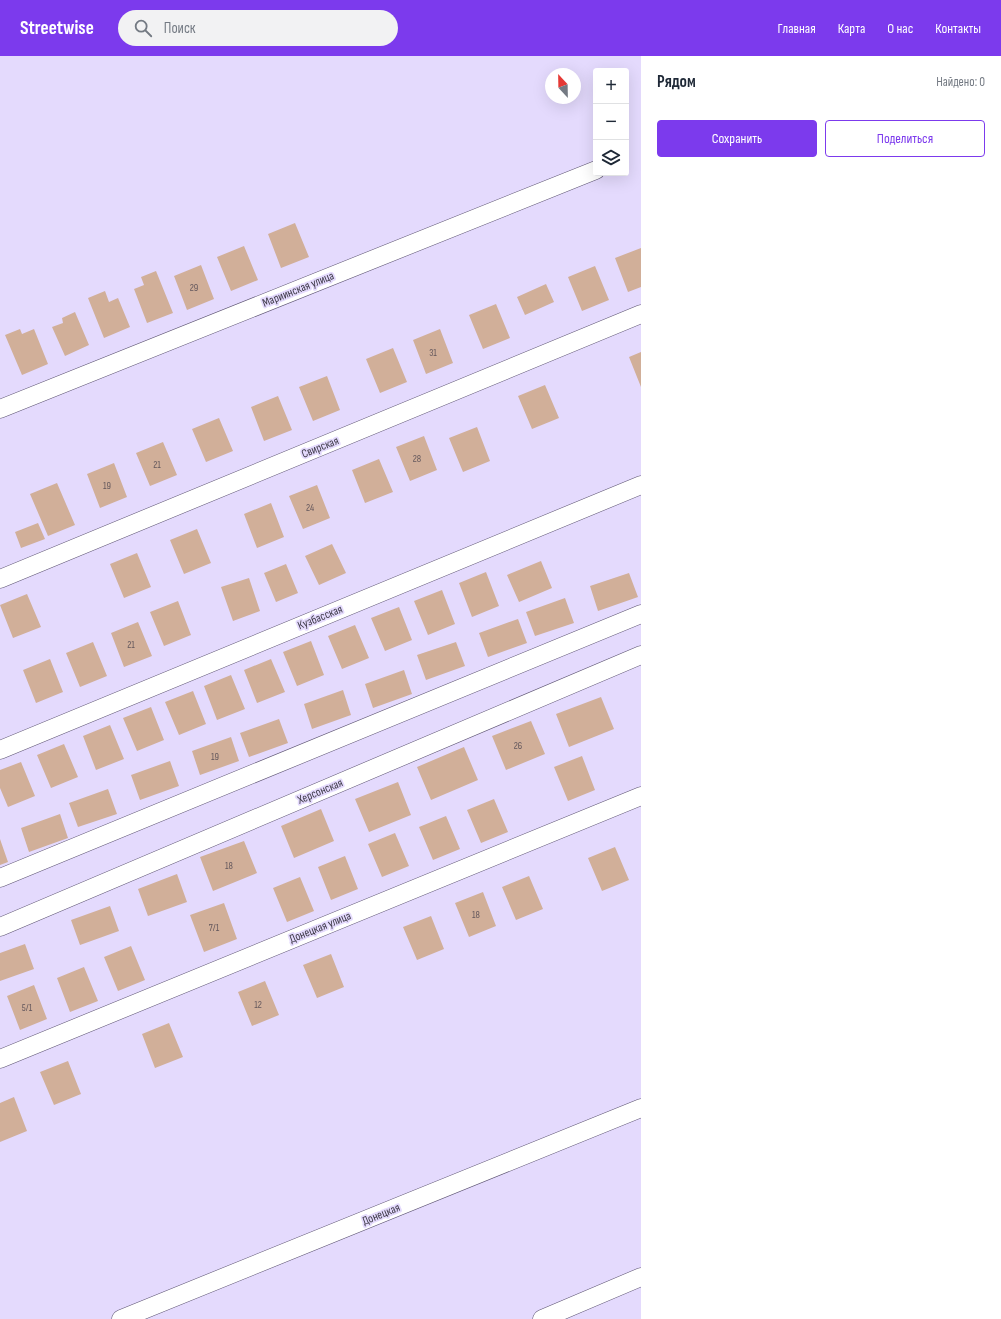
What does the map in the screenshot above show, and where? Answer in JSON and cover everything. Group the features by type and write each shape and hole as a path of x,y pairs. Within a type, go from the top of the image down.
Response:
{"street":[{"name":"Мариинская улица","path":"0,409 593,171"},
{"name":"Свирская","path":"0,579 641,314"},
{"name":"Кузбасская","path":"0,750 641,485"},
{"path":"0,878 641,614"},
{"name":"Херсонская","path":"0,927 641,655"},
{"name":"Донецкая улица","path":"0,1059 641,796"},
{"name":"Донецкая","path":"121,1319 641,1108"},
{"path":"542,1319 641,1277"}],"building":[{"path":"295,223 309,257 281,268 268,234"},
{"path":"244,246 258,280 231,291 217,257"},
{"path":"641,248 641,287 628,292 615,258"},
{"path":"201,265 214,299 187,310 174,276"},
{"path":"595,266 609,300 582,311 568,277"},
{"path":"156,271 173,313 147,323 134,289 144,285 141,277"},
{"path":"546,284 554,302 525,315 517,297"},
{"path":"105,291 109,302 118,298 130,327 104,338 88,298"},
{"path":"496,304 510,338 483,349 469,315"},
{"path":"75,312 89,345 65,356 52,327 63,323 62,318"},
{"path":"20,329 22,334 34,329 48,364 22,375 5,335"},
{"path":"440,329 453,363 426,374 413,340"},
{"path":"393,348 407,382 380,393 366,359"},
{"path":"641,352 641,387 629,357"},
{"path":"327,376 340,410 313,421 299,387"},
{"path":"545,385 559,418 532,429 518,396"},
{"path":"278,396 292,430 264,441 251,407"},
{"path":"219,418 233,451 206,462 192,429"},
{"path":"477,427 490,461 463,472 449,438"},
{"path":"424,436 437,470 410,481 396,447"},
{"path":"163,442 177,475 150,486 136,453"},
{"path":"379,459 393,492 365,503 352,470"},
{"path":"114,463 127,497 100,508 87,474"},
{"path":"57,483 75,525 48,536 30,494"},
{"path":"317,485 330,518 303,529 289,496"},
{"path":"271,503 284,537 257,548 244,514"},
{"path":"38,523 45,539 21,548 15,532"},
{"path":"197,529 211,563 184,574 170,540"},
{"path":"332,544 346,573 319,585 305,556"},
{"path":"137,553 151,587 124,598 110,564"},
{"path":"541,561 552,588 519,602 507,575"},
{"path":"286,564 298,593 276,602 264,573"},
{"path":"486,572 499,606 472,617 459,583"},
{"path":"629,573 638,597 598,611 590,586"},
{"path":"249,578 260,611 233,621 221,587"},
{"path":"442,590 455,624 428,635 414,601"},
{"path":"27,594 41,627 13,638 0,605"},
{"path":"565,598 574,623 535,636 526,612"},
{"path":"178,601 191,635 164,646 150,612"},
{"path":"399,607 412,640 385,651 371,618"},
{"path":"518,619 527,643 488,657 479,633"},
{"path":"138,622 152,656 124,667 111,633"},
{"path":"355,625 369,658 342,669 328,636"},
{"path":"311,641 324,675 297,686 283,652"},
{"path":"93,642 107,676 80,687 66,653"},
{"path":"456,642 465,666 426,680 417,655"},
{"path":"50,659 63,692 36,703 23,670"},
{"path":"271,659 285,692 257,703 244,670"},
{"path":"404,670 412,694 373,708 365,684"},
{"path":"231,675 245,709 217,720 204,686"},
{"path":"343,690 351,715 312,729 304,704"},
{"path":"193,691 206,724 179,735 165,702"},
{"path":"601,697 614,729 569,747 556,714"},
{"path":"151,707 164,740 137,751 123,718"},
{"path":"279,719 288,743 249,757 240,733"},
{"path":"531,721 545,754 506,770 492,736"},
{"path":"110,725 124,759 96,770 83,736"},
{"path":"231,737 239,761 200,775 192,751"},
{"path":"64,744 78,777 51,788 37,755"},
{"path":"464,747 478,780 431,800 417,767"},
{"path":"582,756 595,790 568,801 554,767"},
{"path":"170,761 179,786 140,800 131,775"},
{"path":"21,762 35,796 8,807 0,788 0,770"},
{"path":"398,782 411,815 369,832 355,799"},
{"path":"108,789 117,814 78,827 69,803"},
{"path":"494,799 508,832 481,843 467,810"},
{"path":"321,809 334,841 294,858 281,826"},
{"path":"60,814 68,838 29,852 21,828"},
{"path":"446,816 460,849 433,860 419,827"},
{"path":"395,833 409,866 382,877 368,844"},
{"path":"0,839 8,862 0,865"},
{"path":"244,841 257,873 213,891 200,857"},
{"path":"615,847 629,880 602,891 588,858"},
{"path":"345,856 358,889 331,900 318,867"},
{"path":"177,874 187,902 148,916 138,889"},
{"path":"529,876 543,909 516,920 502,887"},
{"path":"300,877 314,911 287,922 273,888"},
{"path":"483,892 496,926 469,937 455,903"},
{"path":"224,903 237,939 204,952 190,915"},
{"path":"110,906 119,931 80,945 71,920"},
{"path":"431,916 444,949 417,960 403,927"},
{"path":"25,944 34,969 0,981 0,953"},
{"path":"131,946 145,980 118,991 104,957"},
{"path":"331,954 344,987 317,998 303,965"},
{"path":"84,967 98,1001 70,1012 57,978"},
{"path":"265,981 279,1015 252,1026 238,992"},
{"path":"34,985 47,1019 20,1030 7,996"},
{"path":"169,1023 183,1057 155,1068 142,1034"},
{"path":"68,1061 81,1094 54,1105 40,1072"},
{"path":"14,1097 27,1131 0,1142 0,1103"}]}
